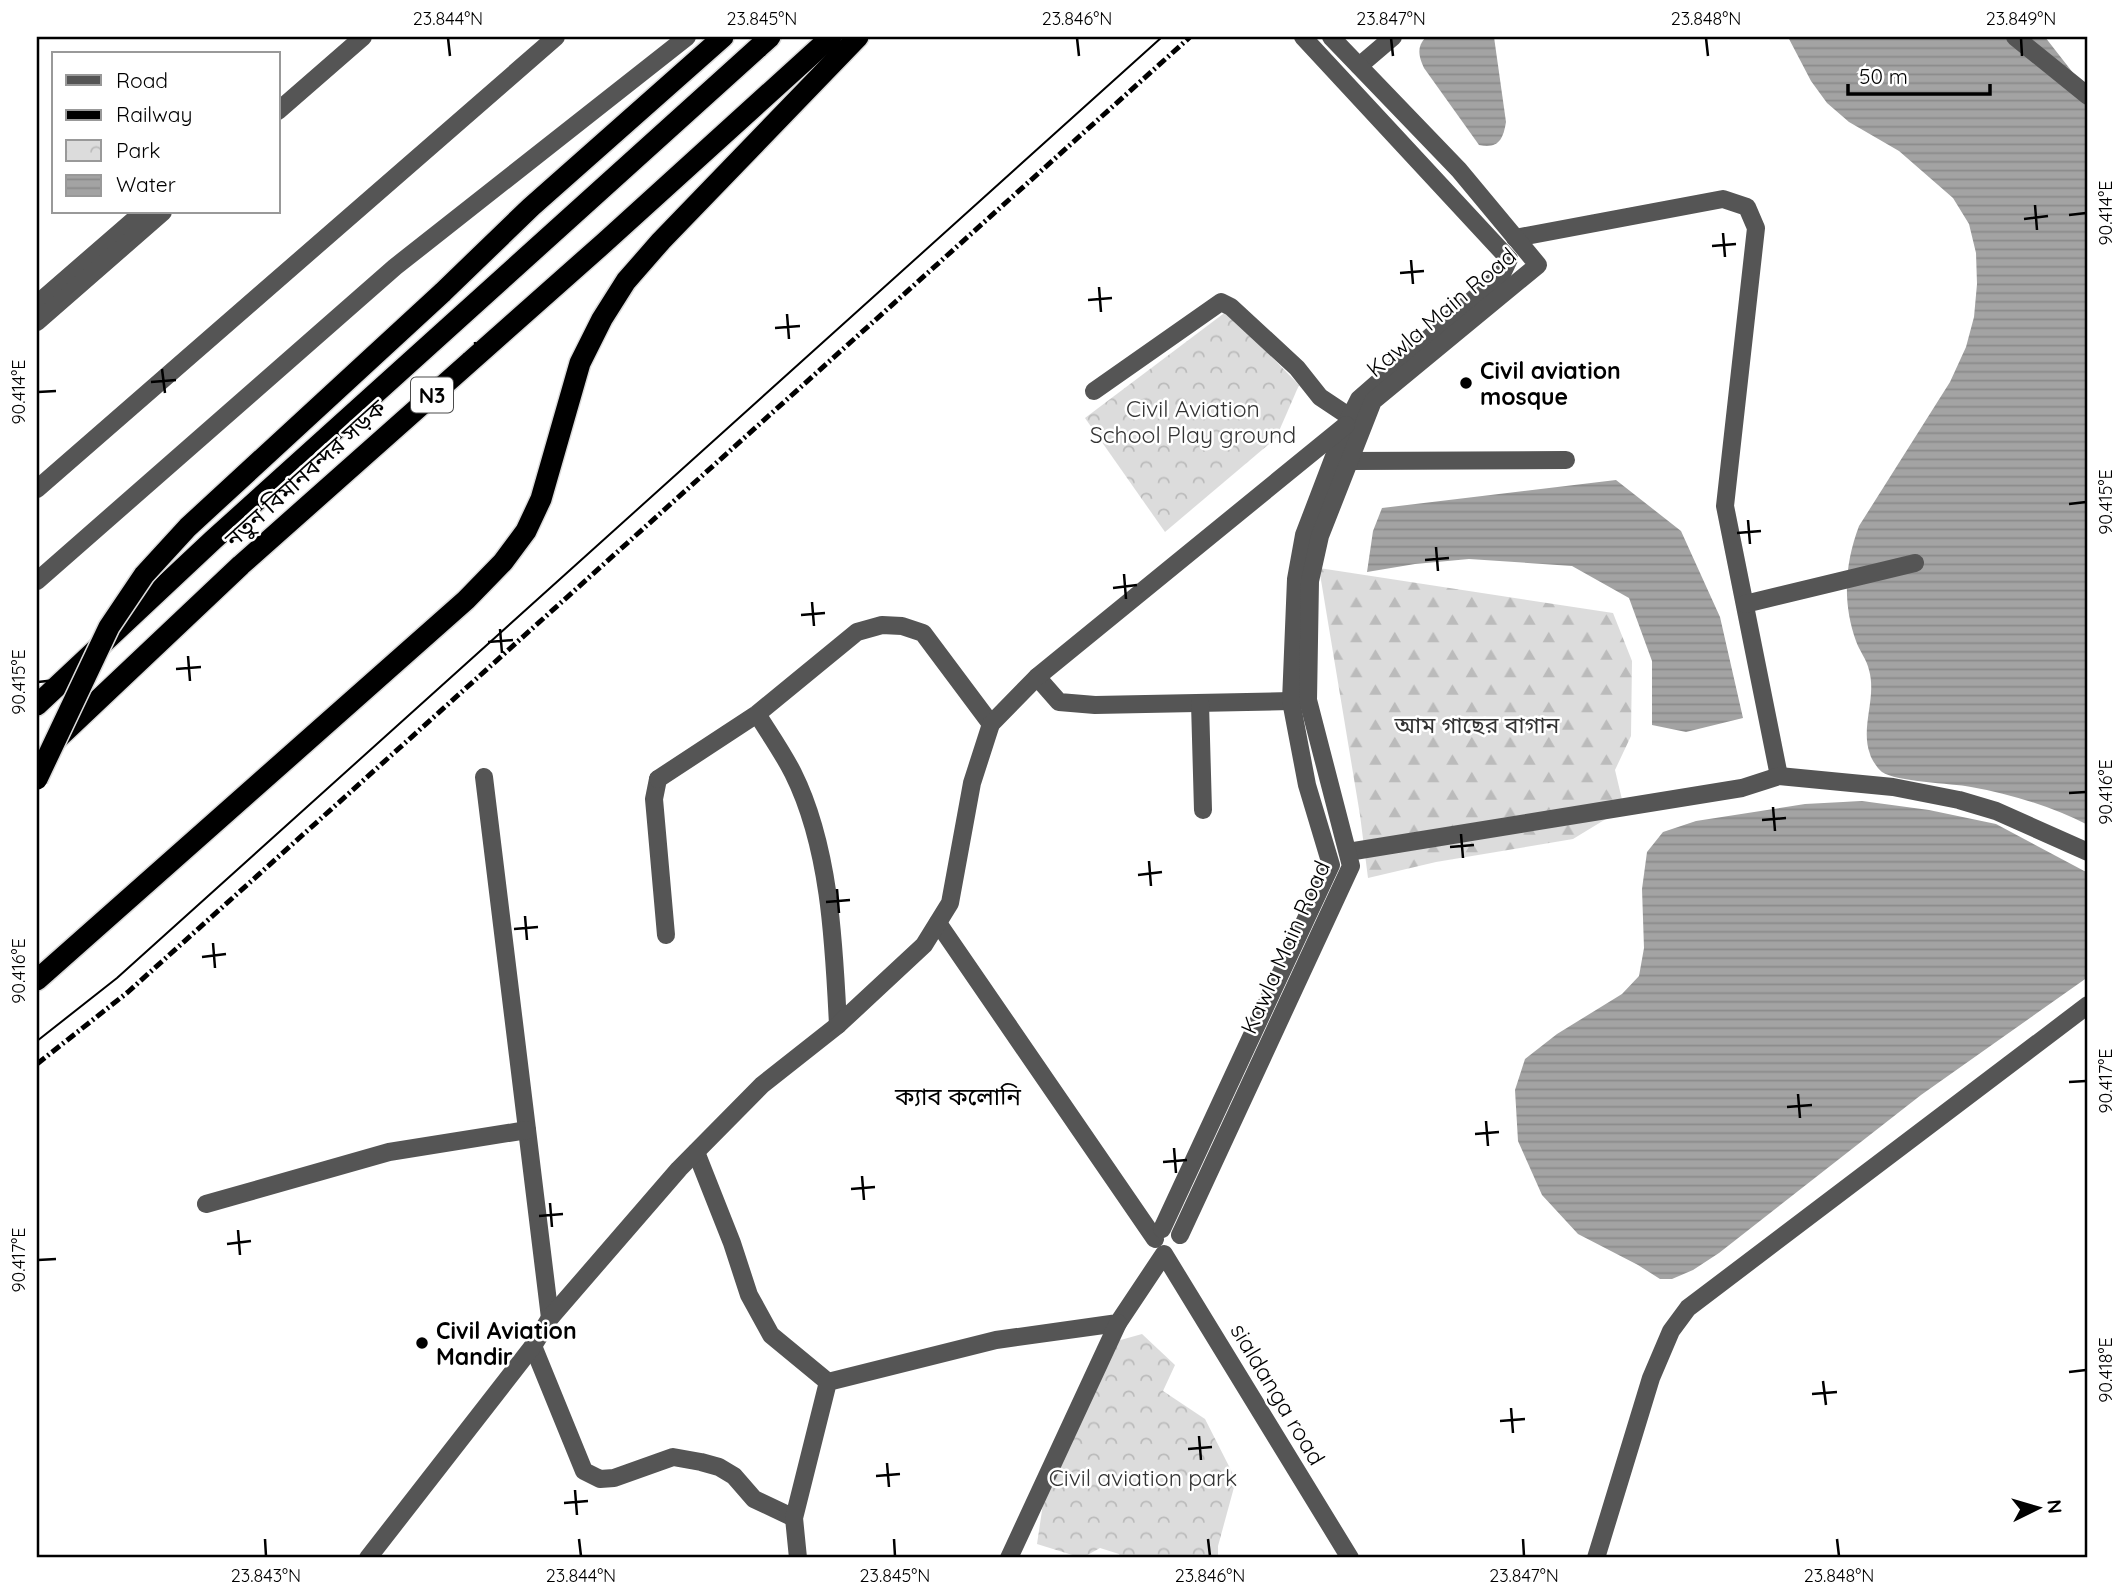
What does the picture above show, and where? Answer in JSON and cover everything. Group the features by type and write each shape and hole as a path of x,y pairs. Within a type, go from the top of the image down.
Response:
{"highway":[{"path":"37,779 109,627 144,575 188,527 442,293 531,207 723,37"},
{"name":"নতুন বিমানবন্দর সড়ক","path":"37,705 202,550 769,37"},
{"name":"নতুন বিমানবন্দর সড়ক","path":"37,758 242,565 831,37"},
{"path":"37,980 466,600 494,571 526,531 541,499 580,363 602,319 626,281 661,241 858,37"},
{"path":"661,241 714,205 874,37"}],"street":[{"path":"280,93 346,37"},
{"path":"280,109 363,37"},
{"path":"37,489 556,37"},
{"path":"37,581 395,267 687,37"},
{"name":"Kawla Main Road","path":"1303,37 1509,259 1502,274 1359,399 1304,535 1296,579 1291,701 1307,785 1331,865 1160,1241 1177,1252 1181,1244 1180,1235 1351,866 1308,700 1310,581 1320,536 1373,401 1538,265 1459,170 1331,37"},
{"path":"1359,66 1393,37"},
{"path":"2014,37 2088,96"},
{"path":"1515,238 1723,199 1747,207 1756,228 1726,506 1779,776"},
{"path":"37,303 141,214"},
{"path":"37,322 161,214"},
{"path":"368,1558 533,1346 550,1318 696,1152 762,1085 838,1025 924,945 950,903 972,783 991,724 1037,677 1348,421 1320,397 1297,368 1231,307 1220,302 1094,391"},
{"path":"1349,461 1566,460"},
{"path":"1745,604 1915,563"},
{"path":"702,750 757,713 858,632 882,625 902,626 923,633 991,724"},
{"path":"1037,677 1059,702 1095,705 1291,701"},
{"path":"1200,703 1203,810"},
{"path":"666,935 654,799 658,779 757,714 793,774 813,825 828,900 838,1025"},
{"path":"1348,852 1742,789 1779,776 1893,787 1959,800 1996,811 2088,852"},
{"path":"484,777 550,1318"},
{"name":"sialdanga road","path":"938,923 1160,1241 1350,1558"},
{"path":"1596,1558 1651,1378 1671,1331 1688,1308 2088,1005"},
{"path":"206,1204 389,1152 527,1130"},
{"path":"696,1152 732,1242 749,1295 771,1335 828,1382"},
{"path":"1009,1558 1118,1323 1160,1241 1174,1229 1180,1235"},
{"path":"828,1382 996,1340 1118,1323"},
{"path":"533,1346 584,1471 600,1479 614,1478 673,1457 701,1462 719,1467 734,1476 754,1500 794,1518"},
{"path":"798,1558 794,1518 828,1382"}],"green space":[{"name":"Civil Aviation School Play ground","path":"1227,311 1299,385 1276,438 1165,532 1085,418"},
{"name":"আম গাছের বাগান","path":"1319,568 1613,613 1632,661 1631,736 1615,770 1624,808 1573,839 1436,862 1368,878"},
{"name":"Civil aviation park","path":"1142,1334 1175,1365 1163,1391 1205,1419 1236,1480 1218,1546 1218,1558 1121,1558 1119,1554 1100,1548 1082,1558 1037,1544 1044,1497 1117,1341"}],"water":[{"path":"1426,37 1494,37 1506,122 1501,138 1495,144 1479,145 1424,68 1419,52"},
{"path":"1788,37 2045,37 2088,92 2088,825 2046,807 2001,793 1889,775 1880,771 1871,756 1867,733 1871,681 1849,612 1848,568 1859,526 1950,382 1966,347 1974,317 1976,253 1969,224 1953,198 1899,151 1849,122 1827,103 1811,81"},
{"path":"1616,480 1681,531 1720,617 1743,718 1686,732 1652,725 1652,661 1629,598 1572,566 1469,559 1367,572 1373,531 1382,508"},
{"path":"1862,801 1929,810 1996,824 2088,873 2088,977 1921,1095 1719,1253 1693,1270 1672,1279 1660,1279 1578,1234 1542,1195 1518,1141 1515,1090 1525,1059 1557,1034 1622,994 1639,976 1644,948 1642,889 1647,852 1663,832 1696,821 1805,804"}],"tram line":[{"path":"37,1041 117,978 1162,37"}],"railway":[{"path":"37,1064 128,992 1190,37"}],"place":[{"name":"Civil aviation mosque","path":"1466,383"},
{"name":"Civil Aviation Mandir","path":"422,1343"}],"district":[{"name":"ক্যাব কলোনি","path":"958,1096"}]}
